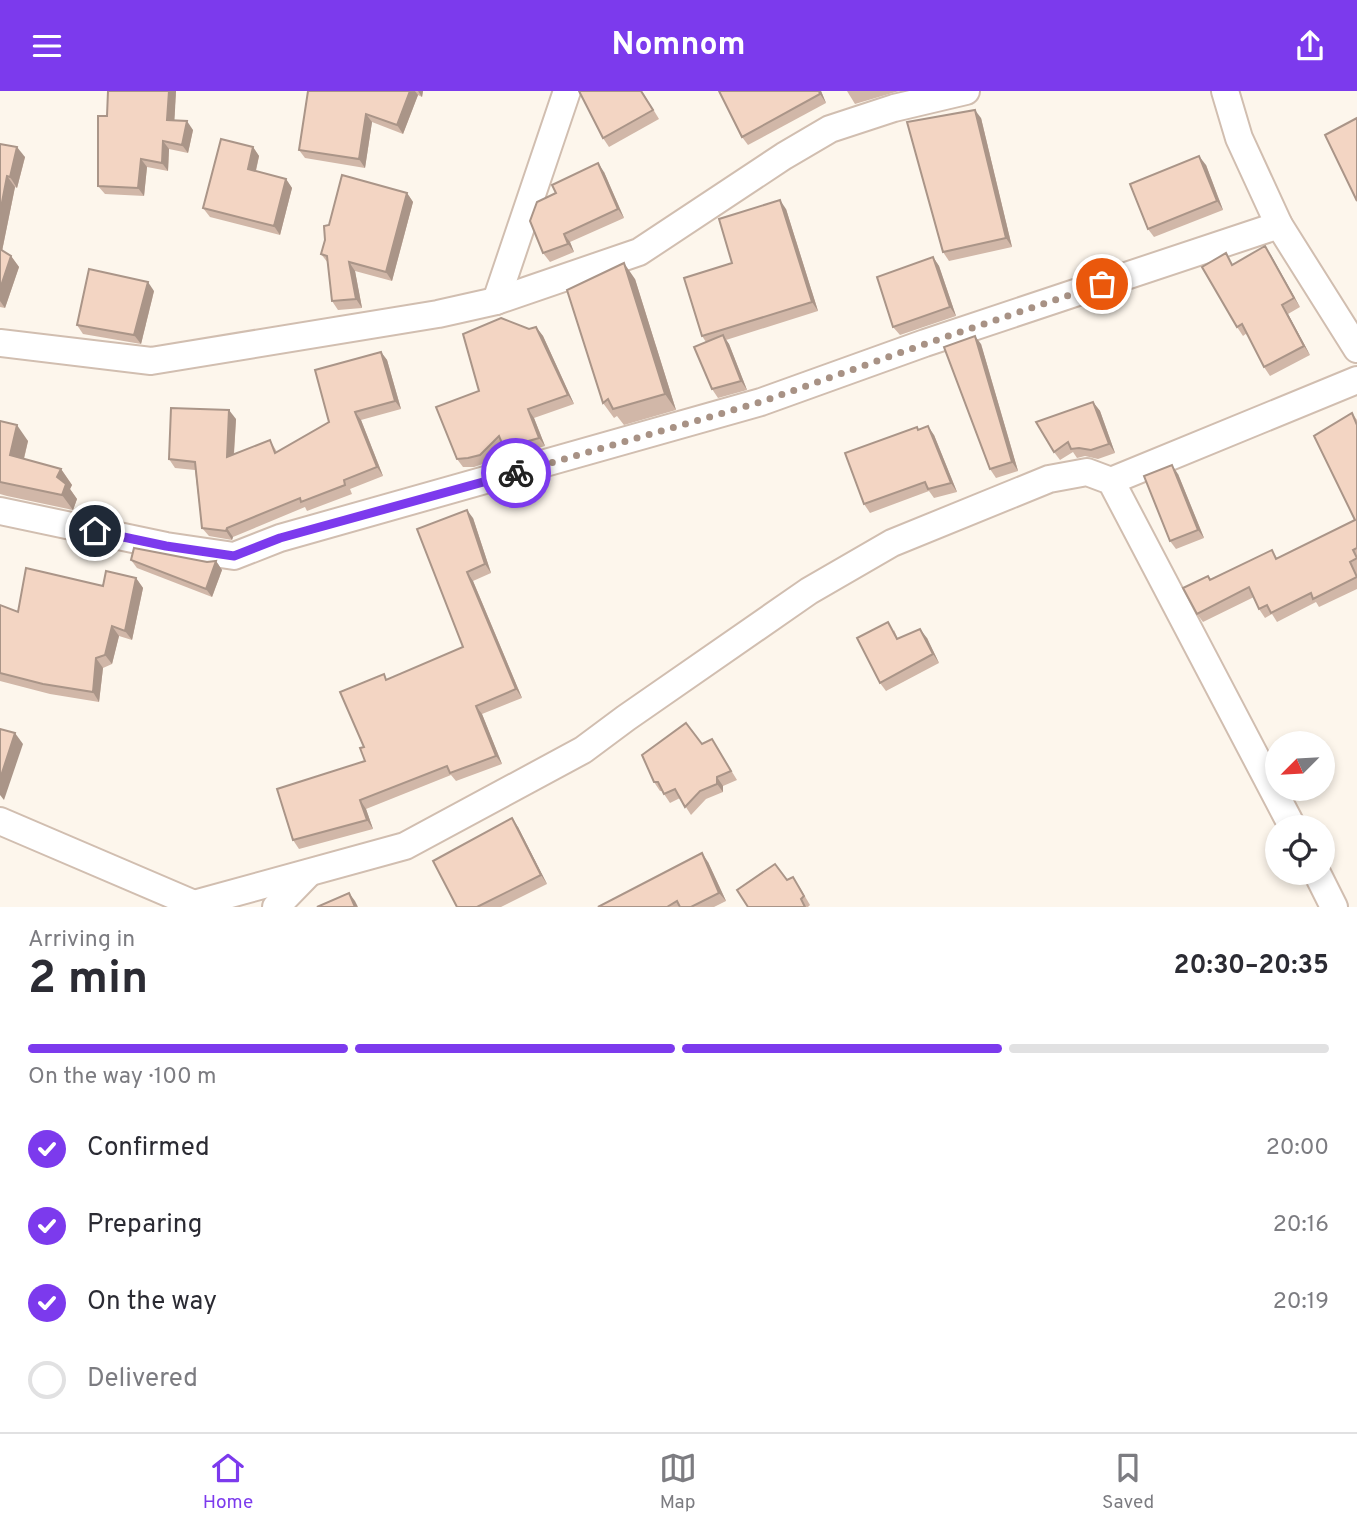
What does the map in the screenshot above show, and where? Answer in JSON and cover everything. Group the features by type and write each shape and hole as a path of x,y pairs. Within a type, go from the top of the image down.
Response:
{"street":[{"path":"496,301 567,91"},
{"path":"0,343 151,361 438,314 496,301 639,252 784,156 830,129 894,108 966,91"},
{"path":"1225,91 1239,138 1279,225 1357,349"},
{"path":"0,511 166,546 234,556 280,538 761,402 1279,225"},
{"path":"1111,481 1357,380"},
{"path":"0,821 194,904 405,846 583,750 625,717 809,591 891,543 1049,479 1087,472 1111,481 1286,815"},
{"path":"276,907 309,873"},
{"path":"1323,885 1334,907"}],"building":[{"path":"108,91 169,91 167,120 187,121 182,145 163,141 162,163 141,159 138,188 98,186 98,116 107,116"},
{"path":"308,91 410,91 397,125 366,114 359,159 299,150"},
{"path":"579,91 641,91 653,110 603,138"},
{"path":"719,91 819,91 820,94 742,137"},
{"path":"975,110 1006,238 943,252 907,122"},
{"path":"1357,118 1357,201 1325,135"},
{"path":"221,139 253,147 248,169 286,179 274,226 203,208"},
{"path":"0,144 17,147 10,177 7,176 0,213"},
{"path":"1199,156 1217,201 1148,229 1130,184"},
{"path":"598,163 618,209 564,234 568,244 543,253 530,221 537,202 556,193 552,185"},
{"path":"342,175 407,193 386,272 349,262 356,299 332,301 327,256 321,254 325,240 324,226 329,225"},
{"path":"780,200 812,302 702,336 684,278 732,263 719,219"},
{"path":"1265,246 1294,298 1282,305 1304,346 1264,367 1242,324 1237,327 1202,267 1226,253 1232,265"},
{"path":"0,249 11,256 0,289"},
{"path":"933,257 950,307 893,327 877,277"},
{"path":"624,263 665,394 613,409 608,399 603,403 567,290"},
{"path":"89,269 148,282 134,335 77,325"},
{"path":"501,318 529,329 536,327 568,395 528,409 539,438 504,448 499,436 480,455 457,459 436,407 479,391 463,334"},
{"path":"723,335 741,381 712,389 694,347"},
{"path":"975,336 1012,462 990,469 944,347"},
{"path":"381,352 395,401 355,412 377,467 344,480 345,485 301,502 300,498 227,528 226,531 202,528 195,462 169,459 171,408 229,410 227,457 270,440 275,453 329,422 315,370"},
{"path":"1093,402 1109,444 1091,450 1071,449 1068,442 1054,452 1036,422"},
{"path":"1352,413 1357,425 1357,548 1353,550 1357,558 1350,562 1357,577 1313,599 1311,593 1271,613 1267,605 1259,609 1249,587 1197,614 1183,588 1208,576 1210,580 1272,550 1276,559 1355,520 1314,436"},
{"path":"0,421 17,425 10,455 61,469 57,477 66,484 62,495 0,482"},
{"path":"928,426 951,483 928,489 925,482 864,504 845,453 917,427 918,430"},
{"path":"1172,465 1198,530 1170,541 1144,476"},
{"path":"467,510 485,564 467,572 516,689 476,706 496,756 450,773 447,766 360,800 367,820 293,840 277,789 365,761 360,748 364,747 340,692 384,674 386,680 463,647 417,529"},
{"path":"134,548 207,562 216,561 206,589 131,560"},
{"path":"26,568 103,586 106,571 136,578 125,631 112,626 105,655 96,658 93,692 43,684 0,673 0,605 18,612"},
{"path":"888,622 897,639 920,629 933,654 880,683 857,638"},
{"path":"686,723 702,744 712,739 731,771 717,777 717,784 700,791 685,807 675,789 664,794 658,782 654,782 642,755"},
{"path":"0,729 15,733 0,779"},
{"path":"512,818 541,875 477,907 457,907 433,861"},
{"path":"702,853 719,893 691,907 680,907 677,901 667,907 598,907"},
{"path":"775,864 787,880 793,877 804,896 801,899 805,907 748,907 737,890"},
{"path":"349,893 355,907 317,907"}],"way so far":[{"path":"516,473 761,402 1102,284"}],"route":[{"path":"95,531 166,546 234,556 280,538 339,524 516,473"}]}
